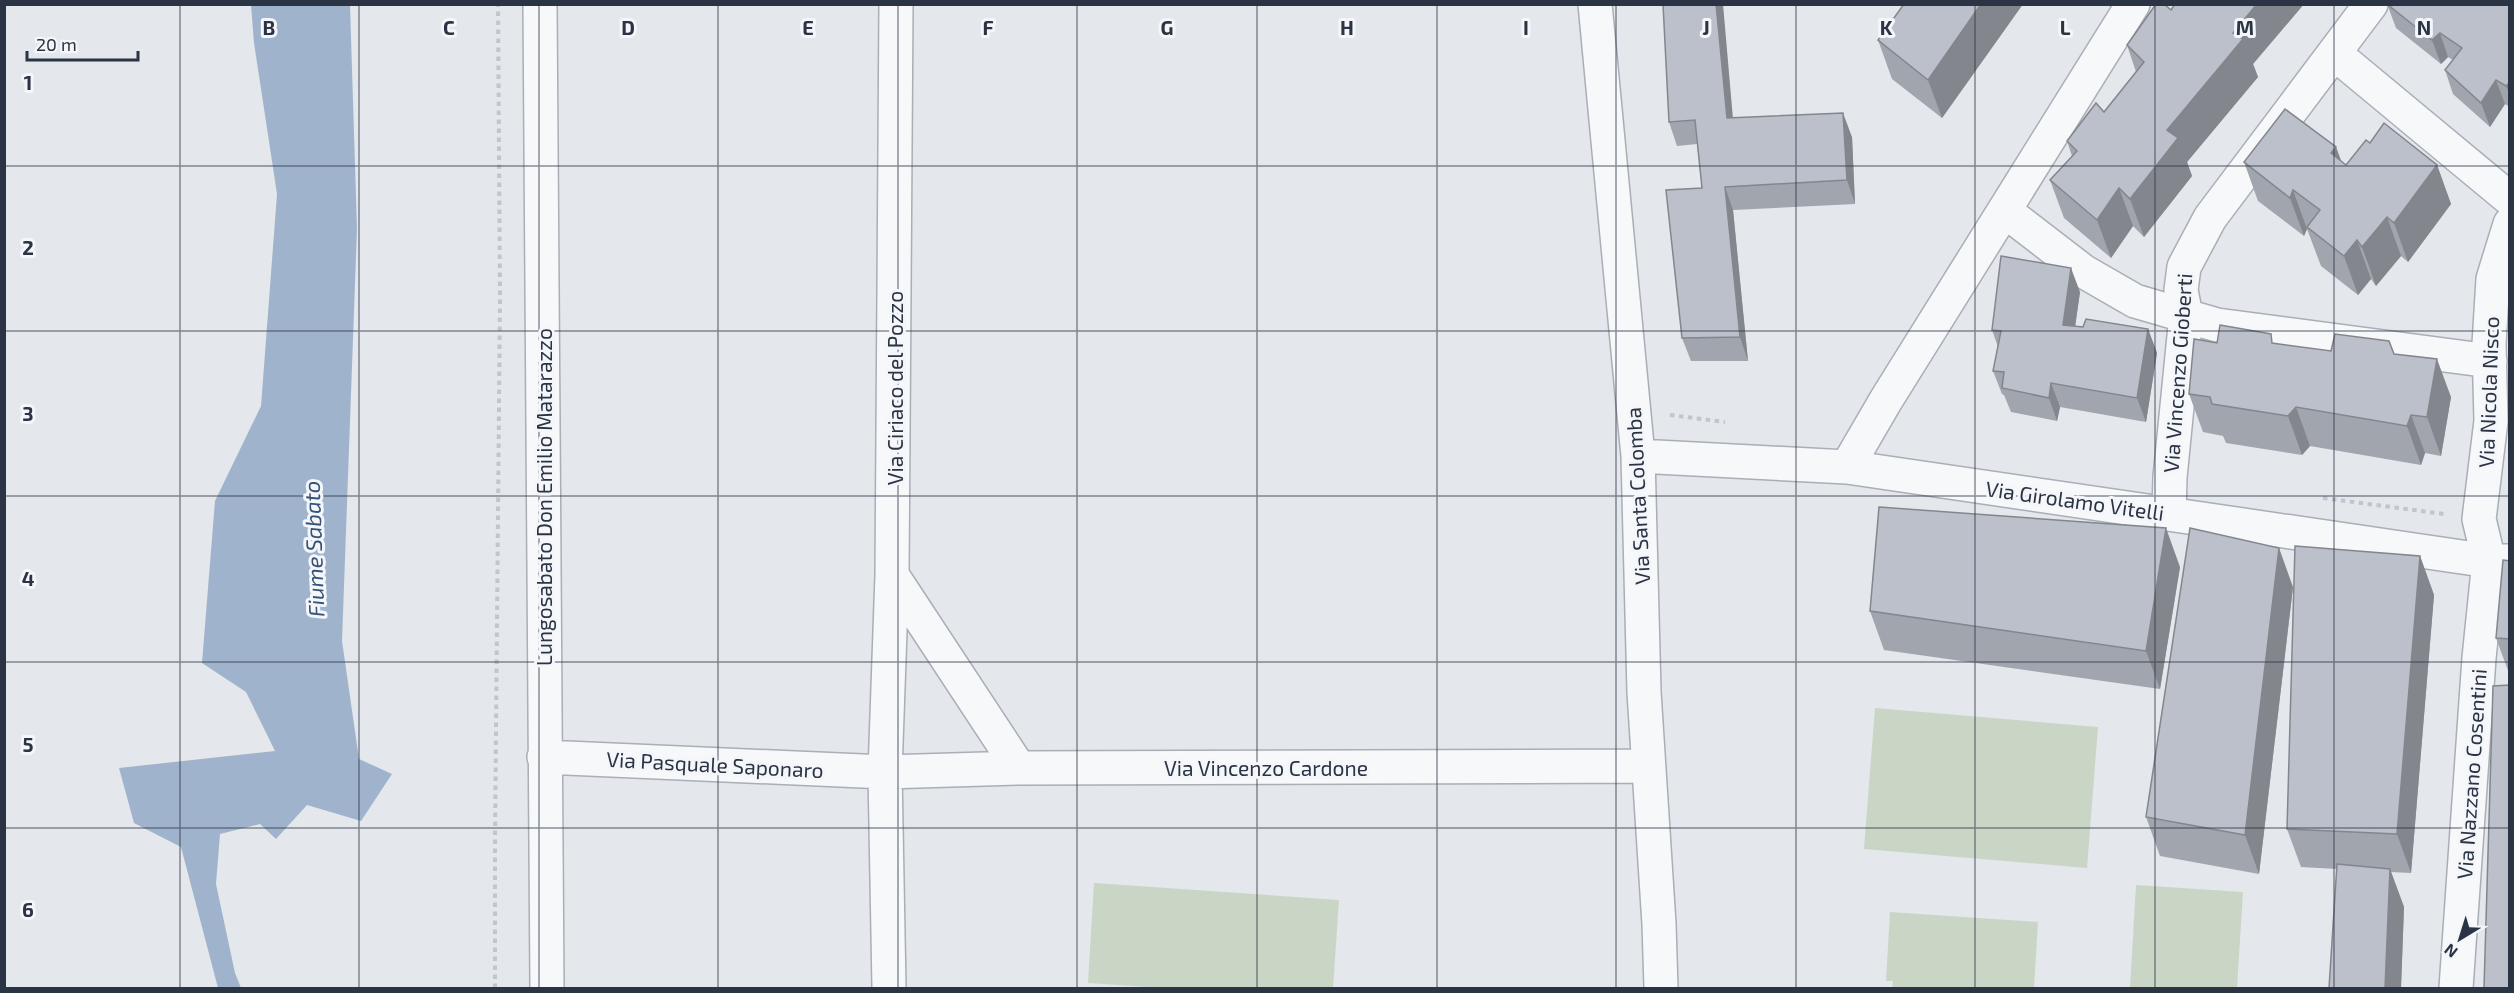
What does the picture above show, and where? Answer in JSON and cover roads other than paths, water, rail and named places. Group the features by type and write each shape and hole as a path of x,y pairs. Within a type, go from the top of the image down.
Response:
{"street":[{"name":"Lungosabato Don Emilio Matarazzo","path":"540,4 547,988"},
{"name":"Via Ciriaco del Pozzo","path":"889,988 885,772 892,575 896,4"},
{"name":"Via Santa Colomba","path":"1595,4 1638,456 1647,766 1659,924 1660,988"},
{"path":"1847,467 1886,400 2133,4"},
{"name":"Via Vincenzo Gioberti","path":"2169,514 2169,477 2186,316 2181,290 2184,267 2210,218 2371,4"},
{"path":"2334,53 2510,199"},
{"path":"2005,211 2083,271 2135,302 2217,325 2490,361"},
{"name":"Via Nicola Nisco","path":"2499,561 2479,519 2491,421 2490,361 2493,279 2510,224"},
{"name":"Via Girolamo Vitelli","path":"1638,456 1847,467 2499,561"},
{"name":"Via Nazzano Cosentini","path":"2456,988 2476,702 2499,561"},
{"path":"892,575 1018,768"},
{"path":"2476,702 2510,703"},
{"name":"Via Pasquale Saponaro","path":"544,757 885,772"},
{"name":"Via Vincenzo Cardone","path":"885,772 1018,768 1647,766"}],"water":[{"name":"Fiume Sabato","path":"251,5 350,5 357,229 342,641 359,759 392,774 361,821 307,805 276,839 260,824 220,834 216,884 235,973 241,988 218,988 181,847 134,823 119,768 275,751 246,692 202,663 215,501 261,406 277,194 254,43"}]}
